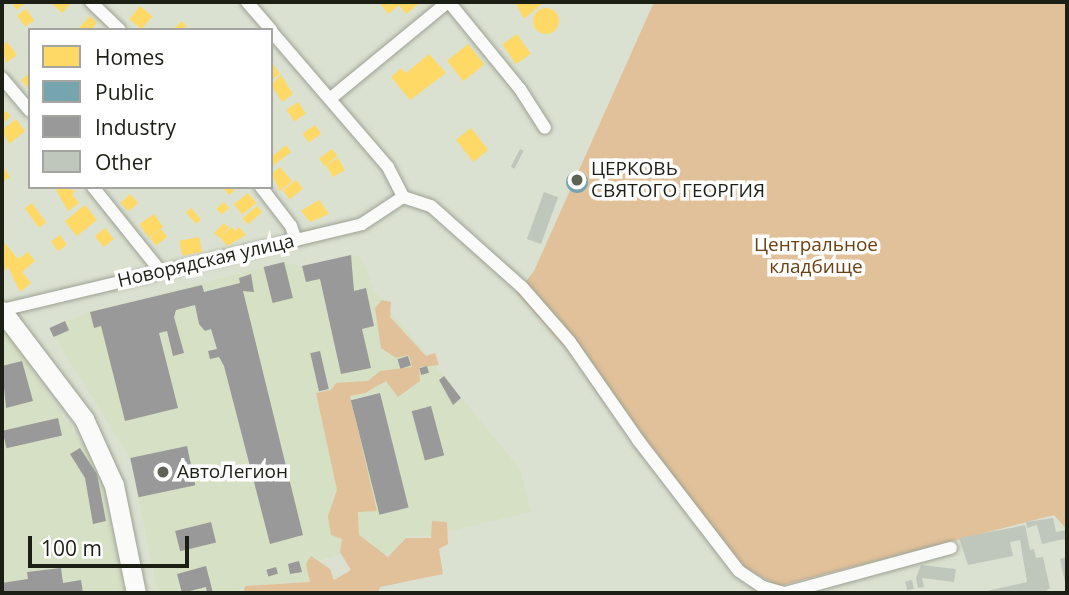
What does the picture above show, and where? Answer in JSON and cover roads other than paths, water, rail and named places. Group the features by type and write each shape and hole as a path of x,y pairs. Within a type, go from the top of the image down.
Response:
{"main road":[{"path":"2,311 84,419 114,485 136,593"}],"street":[{"path":"91,2 118,28"},
{"path":"247,2 269,28"},
{"path":"331,98 448,2 520,89 545,128"},
{"path":"273,32 388,167 403,197 431,206 522,287 570,342 638,440 739,571 763,587 784,593 951,548"},
{"path":"2,78 28,109"},
{"path":"95,189 161,272"},
{"path":"263,189 292,226 296,240"},
{"name":"Новорядская улица","path":"2,311 362,224 403,197"}],"place":[{"name":"ЦЕРКОВЬ СВЯТОГО ГЕОРГИЯ","path":"577,180"},
{"name":"АвтоЛегион","path":"163,472"}],"park label":[{"name":"Центральное кладбище","path":"816,256"}]}
